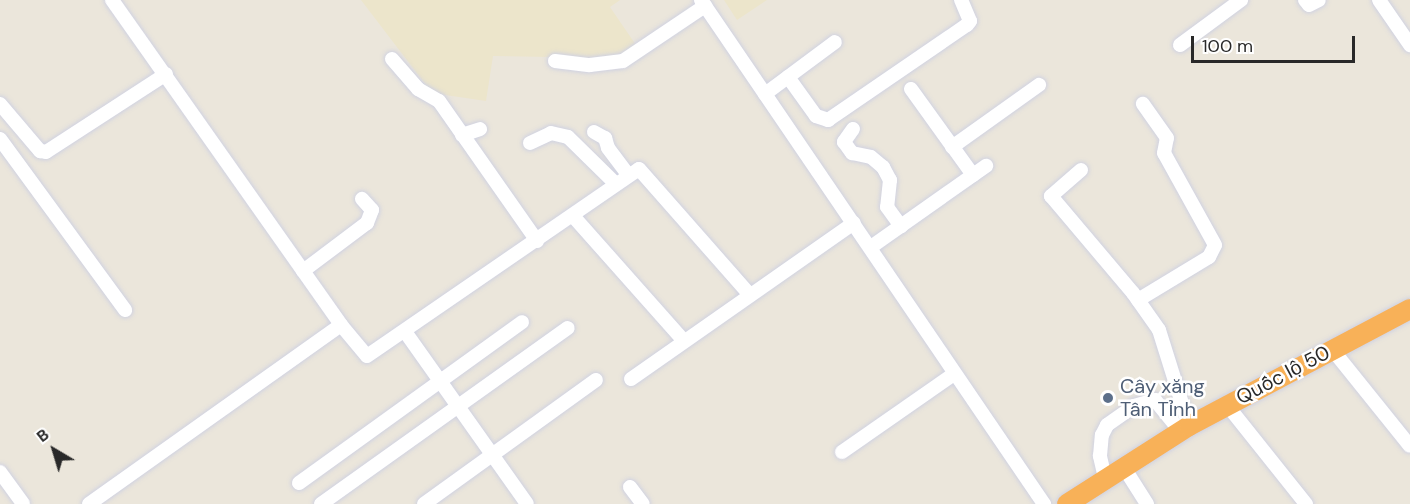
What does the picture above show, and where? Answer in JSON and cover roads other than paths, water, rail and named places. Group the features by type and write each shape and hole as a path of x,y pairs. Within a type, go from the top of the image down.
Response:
{"highway":[{"name":"Quốc lộ 50","path":"1067,504 1184,429 1410,309"}],"street":[{"path":"112,0 341,325 367,356 406,333 628,175 642,170 750,295"},
{"path":"788,77 816,116 828,120 967,26 970,21 961,0"},
{"path":"1180,45 1241,0"},
{"path":"1305,0 1309,5 1319,0"},
{"path":"1379,0 1410,45"},
{"path":"555,61 590,65 623,61 703,3 1044,504"},
{"path":"765,94 835,42"},
{"path":"392,59 418,89 439,101 537,241"},
{"path":"0,104 40,151 46,152 166,74"},
{"path":"952,147 1039,85"},
{"path":"911,89 973,175"},
{"path":"1138,300 1209,257 1215,245 1164,153 1167,138 1143,104"},
{"path":"462,135 480,129"},
{"path":"853,129 844,142 852,153 871,157 883,167 890,180 887,207 901,226"},
{"path":"594,132 605,138 608,148 628,175"},
{"path":"530,143 551,133 568,137 616,184"},
{"path":"0,139 125,310"},
{"path":"871,247 986,166"},
{"path":"1081,170 1051,196 1138,300 1159,330 1184,429"},
{"path":"303,271 368,223 372,210 362,199"},
{"path":"573,216 684,341"},
{"path":"631,379 854,223"},
{"path":"299,483 441,383 522,322"},
{"path":"89,504 341,325"},
{"path":"321,504 568,328"},
{"path":"406,333 527,504"},
{"path":"1332,349 1410,446"},
{"path":"842,452 954,374"},
{"path":"424,504 596,380"},
{"path":"1105,478 1100,456 1102,435 1107,425 1134,406 1155,400 1184,429"},
{"path":"1227,405 1306,504"},
{"path":"1123,466 1148,504"},
{"path":"0,472 23,504"},
{"path":"630,487 643,504"}],"place":[{"name":"Cây xăng Tân Tỉnh","path":"1108,398"}]}
